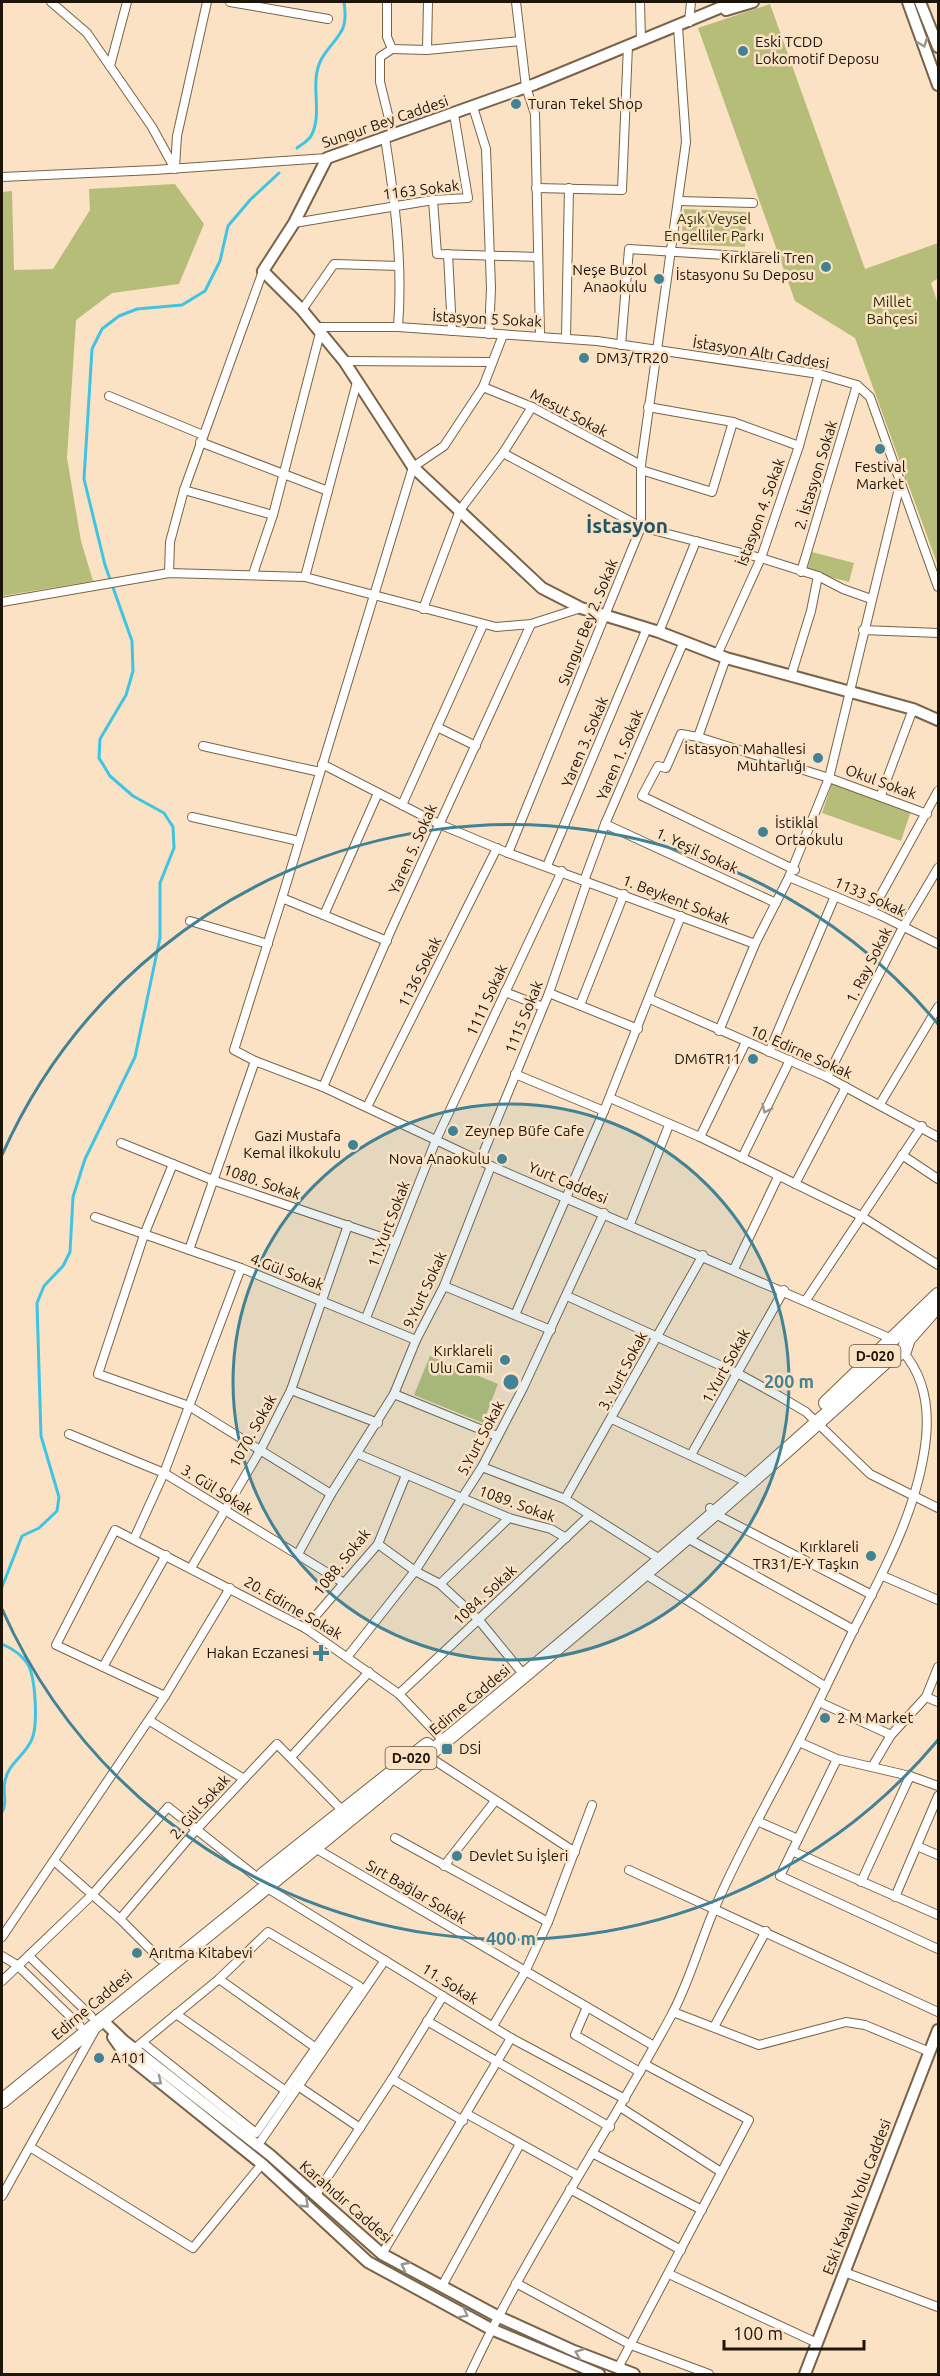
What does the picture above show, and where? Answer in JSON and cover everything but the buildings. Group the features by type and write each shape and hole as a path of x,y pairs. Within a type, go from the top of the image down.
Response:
{"highway":[{"name":"Edirne Caddesi","path":"898,1345 939,1295"},
{"name":"Edirne Caddesi","path":"2,2101 262,1883 343,1811 439,1736 712,1510 898,1345 939,1305"},
{"name":"Edirne Caddesi","path":"2,2089 80,2026 99,2020 160,1959 415,1767 687,1538 741,1479 814,1419"}],"street":[{"path":"54,2 87,33 152,127 175,169"},
{"path":"110,66 127,2"},
{"path":"175,169 177,136 207,2"},
{"path":"230,2 328,19"},
{"path":"387,2 387,36 392,49"},
{"path":"427,50 428,2"},
{"path":"516,2 526,87 535,114 538,160 536,188 540,335"},
{"path":"640,2 641,41"},
{"path":"689,22 691,2"},
{"name":"Sungur Bey Caddesi","path":"2,177 175,169 327,158 526,87 678,27 710,10 734,2"},
{"name":"Sungur Bey Caddesi","path":"689,22 753,2"},
{"path":"908,2 939,85"},
{"path":"920,2 939,47"},
{"name":"Sungur Bey 2. Sokak","path":"508,853 641,527 641,467 648,407 686,142 678,27"},
{"path":"398,327 399,266 396,206 389,137 380,82 380,57 392,49 427,50 520,41"},
{"path":"536,188 622,190 628,45"},
{"path":"473,107 486,148 490,254 489,334"},
{"name":"1163 Sokak","path":"294,223 433,200 468,198 454,114"},
{"path":"169,573 170,542 184,490 263,271 294,223 327,158"},
{"path":"566,338 569,188"},
{"path":"433,200 437,254 538,257"},
{"path":"679,201 753,203"},
{"path":"621,345 629,249 771,258"},
{"path":"448,254 452,331"},
{"path":"302,310 334,264 399,266"},
{"path":"263,271 302,310 344,361 413,467 542,588 581,608 659,632 722,656 913,710 939,720"},
{"name":"İstasyon 5 Sokak","path":"318,330 398,327 503,335 540,335 656,349"},
{"path":"254,574 273,515 318,330"},
{"path":"190,921 268,944 413,467 444,446 483,387 503,335"},
{"name":"İstasyon Altı Caddesi","path":"656,349 819,374 857,385"},
{"path":"344,361 492,362"},
{"name":"İstasyon 4. Sokak","path":"722,656 761,558 799,446 819,374"},
{"path":"305,577 357,382"},
{"path":"857,385 870,397 939,587"},
{"name":"2. İstasyon Sokak","path":"801,572 857,385"},
{"name":"Mesut Sokak","path":"483,387 532,407 641,467 712,492 733,422"},
{"path":"109,396 328,491"},
{"path":"423,609 460,510 503,453 532,407"},
{"path":"648,407 733,422 799,446"},
{"path":"503,453 641,527 761,558 818,576 843,589 871,599"},
{"path":"719,1031 755,944 794,869 829,778 901,480"},
{"path":"184,490 273,515"},
{"path":"659,632 696,541"},
{"path":"2,602 169,573 305,577 483,625 510,628 531,624 581,608"},
{"path":"791,676 811,611 818,576"},
{"name":"Yaren 5. Sokak","path":"323,1087 439,824 531,624"},
{"path":"402,805 483,625"},
{"name":"Yaren 3. Sokak","path":"547,866 647,628"},
{"path":"863,630 939,633"},
{"name":"Yaren 1. Sokak","path":"586,881 605,824 684,641"},
{"path":"722,656 698,737 681,734 666,768 658,766 642,796 794,869"},
{"path":"881,795 913,710"},
{"path":"437,727 476,746"},
{"name":"Okul Sokak","path":"698,737 881,795 927,814"},
{"name":"1. Beykent Sokak","path":"203,746 321,768 378,793 439,824 508,853 755,944"},
{"path":"872,911 939,791"},
{"path":"324,915 378,793"},
{"path":"192,817 299,841"},
{"name":"1. Yeşil Sokak","path":"605,824 776,903"},
{"name":"1136 Sokak","path":"367,1107 497,848"},
{"name":"1. Ray Sokak","path":"827,1077 903,927 939,868"},
{"name":"1111 Sokak","path":"436,1140 562,872"},
{"name":"1133 Sokak","path":"789,878 872,911 939,944"},
{"name":"1115 Sokak","path":"480,1161 549,993 586,881"},
{"path":"580,1005 624,894"},
{"path":"769,1052 835,896"},
{"path":"282,898 387,941"},
{"path":"515,1315 610,1098 681,916"},
{"name":"Yurt Caddesi","path":"268,944 234,1050 255,1061 323,1087 491,1166 784,1290 898,1345"},
{"path":"505,992 543,1007"},
{"path":"549,993 638,1029"},
{"name":"10. Edirne Sokak","path":"650,999 827,1077 939,1137"},
{"path":"880,1104 935,1020 939,1007"},
{"path":"700,1137 746,1042"},
{"path":"742,1158 790,1060"},
{"path":"189,1250 255,1061"},
{"path":"516,1074 604,1112"},
{"path":"795,1184 846,1087"},
{"path":"610,1098 700,1137 861,1216 939,1265"},
{"path":"630,1224 669,1125"},
{"path":"806,1300 922,1126"},
{"name":"11.Yurt Sokak","path":"366,1318 436,1140"},
{"name":"1080. Sokak","path":"121,1143 215,1181 396,1242"},
{"path":"902,1155 939,1179"},
{"path":"172,1164 144,1235 98,1374 189,1406 331,1494"},
{"name":"9.Yurt Sokak","path":"298,1554 331,1494 378,1423 394,1394 417,1340 444,1286 491,1166"},
{"path":"734,1269 778,1177"},
{"name":"5.Yurt Sokak","path":"348,1656 415,1571 482,1467 551,1330 604,1213"},
{"name":"4.Gül Sokak","path":"95,1217 241,1268 417,1340"},
{"name":"1070. Sokak","path":"191,1568 261,1449 291,1390 348,1225"},
{"name":"3. Yurt Sokak","path":"565,1499 703,1255"},
{"path":"134,1539 164,1473 241,1268"},
{"path":"444,1286 551,1330"},
{"name":"1.Yurt Sokak","path":"691,1455 784,1290"},
{"path":"567,1296 656,1338 737,1372 814,1419 870,1474 939,1508"},
{"path":"470,2374 497,2316 577,2175 621,2108 673,2012 715,1908 854,1630 884,1576 912,1496 926,1439 927,1415 920,1380 898,1345"},
{"path":"291,1390 378,1423"},
{"path":"394,1394 497,1436"},
{"path":"612,1419 741,1479"},
{"name":"3. Gül Sokak","path":"69,1434 164,1473 344,1583"},
{"name":"1089. Sokak","path":"358,1454 509,1518 550,1529 566,1538"},
{"path":"482,1467 565,1499 655,1556"},
{"name":"1088. Sokak","path":"305,1628 378,1544 406,1475"},
{"path":"712,1510 872,1595"},
{"name":"1084. Sokak","path":"399,1694 590,1515"},
{"path":"440,1584 509,1518"},
{"name":"20. Edirne Sokak","path":"103,1667 56,1645 115,1530 305,1628 399,1694 439,1736"},
{"path":"687,1538 854,1630"},
{"path":"378,1544 415,1571 440,1584 478,1619 519,1669"},
{"path":"165,1696 103,1667 166,1555"},
{"path":"645,1574 826,1687"},
{"path":"884,1576 939,1600"},
{"path":"2,1937 150,1721 230,1588"},
{"path":"872,1767 891,1735 926,1697 939,1668"},
{"path":"343,1811 292,1756 369,1672"},
{"path":"926,1697 939,1702"},
{"path":"819,1702 891,1735"},
{"path":"150,1721 244,1779"},
{"path":"799,1742 837,1759 910,1776 939,1786"},
{"name":"2. Gül Sokak","path":"120,1919 196,1830 277,1744 292,1756"},
{"path":"837,1759 780,1876 939,1949"},
{"path":"434,1760 575,1852"},
{"path":"861,1882 910,1776"},
{"path":"895,1897 939,1796"},
{"path":"444,1866 495,1801"},
{"path":"493,2026 525,1972 548,1922 592,1805"},
{"name":"11. Sokak","path":"92,1895 168,1807 262,1883 511,2038 625,2099"},
{"path":"758,1821 798,1839"},
{"path":"395,1838 548,1922"},
{"path":"917,1846 939,1855"},
{"name":"Sırt Bağlar Sokak","path":"320,1851 654,2046"},
{"path":"792,1851 939,1915"},
{"path":"54,1861 120,1919 160,1959"},
{"path":"629,1870 939,2012"},
{"path":"2,1981 92,1895"},
{"path":"714,2027 766,1931"},
{"path":"268,1932 359,1986 256,2133 139,2046 219,1978 268,1932"},
{"path":"2,1956 17,1965 80,2026"},
{"path":"29,1956 99,2020 125,2054 262,2164 368,2262 491,2329 599,2374"},
{"path":"258,2145 385,1960"},
{"path":"219,1978 316,2048"},
{"path":"315,2196 443,1996"},
{"path":"587,2007 575,2035 640,2072"},
{"path":"673,2012 759,2044 846,2022 865,2025 930,2052"},
{"path":"176,2014 286,2091"},
{"path":"2,2196 99,2020"},
{"name":"Karahıdır Caddesi","path":"99,2020 139,2046 258,2145 382,2254 497,2316 634,2374"},
{"path":"427,2021 610,2127"},
{"name":"Eski Kavaklı Yolu Caddesi","path":"805,2374 939,2030"},
{"path":"382,2254 511,2038"},
{"path":"618,2368 749,2120 644,2064"},
{"path":"392,2079 577,2175"},
{"path":"298,2086 360,2128"},
{"path":"621,2108 721,2172"},
{"path":"442,2286 520,2144"},
{"path":"30,2147 193,2248 262,2164"},
{"path":"592,2153 702,2210"},
{"path":"570,2189 681,2250"},
{"path":"844,2272 939,2307"},
{"path":"669,2274 817,2343"},
{"path":"516,2283 631,2345 709,2374"}],"green space":[{"name":"Millet Bahçesi","path":"770,4 865,269 938,243 938,278 931,283 938,304 938,566 855,338 795,301 698,28"},
{"path":"175,184 204,224 179,284 112,293 76,320 67,458 81,541 93,581 2,596 2,192 12,191 14,270 53,269 90,210 89,189"},
{"name":"Aşık Veysel Engelliler Parkı","path":"684,209 746,212 745,247 681,244"},
{"path":"812,552 854,563 849,582 807,571"},
{"path":"832,783 911,811 901,841 822,813"},
{"path":"430,1356 498,1384 483,1423 414,1395"}],"waterway":[{"path":"297,148 310,138 315,127 318,67 343,27 344,2"},
{"path":"2,1587 22,1536 39,1528 57,1511 59,1497 41,1436 37,1303 44,1286 63,1266 70,1252 73,1197 85,1159 135,1057 160,938 160,883 174,848 173,827 164,813 133,796 110,776 99,758 100,739 126,695 133,671 132,641 105,565 84,479 92,349 102,329 119,316 137,309 182,305 205,291 220,261 228,226 250,200 279,173"},
{"path":"2,1644 22,1657 30,1669 35,1712 32,1739 7,1775 4,1785 5,1805 2,1812"}],"place":[{"name":"Eski TCDD Lokomotif Deposu","path":"743,51"},
{"name":"Turan Tekel Shop","path":"516,104"},
{"name":"Kırklareli Tren İstasyonu Su Deposu","path":"826,267"},
{"name":"Neşe Buzol Anaokulu","path":"659,279"},
{"name":"DM3/TR20","path":"584,358"},
{"name":"Festival Market","path":"880,449"},
{"name":"İstasyon Mahallesi Muhtarlığı","path":"818,758"},
{"name":"İstiklal Ortaokulu","path":"763,832"},
{"name":"DM6TR11","path":"753,1059"},
{"name":"Zeynep Büfe Cafe","path":"453,1131"},
{"name":"Gazi Mustafa Kemal İlkokulu","path":"353,1145"},
{"name":"Nova Anaokulu","path":"502,1159"},
{"name":"Kırklareli Ulu Camii","path":"505,1360"},
{"name":"Kırklareli TR31/E-Y Taşkın","path":"871,1556"},
{"name":"Hakan Eczanesi","path":"321,1653"},
{"name":"2 M Market","path":"825,1718"},
{"name":"DSİ","path":"447,1749"},
{"name":"Devlet Su İşleri","path":"457,1856"},
{"name":"Arıtma Kitabevi","path":"137,1953"},
{"name":"A101","path":"99,2058"}],"district":[{"name":"İstasyon","path":"627,526"}]}
